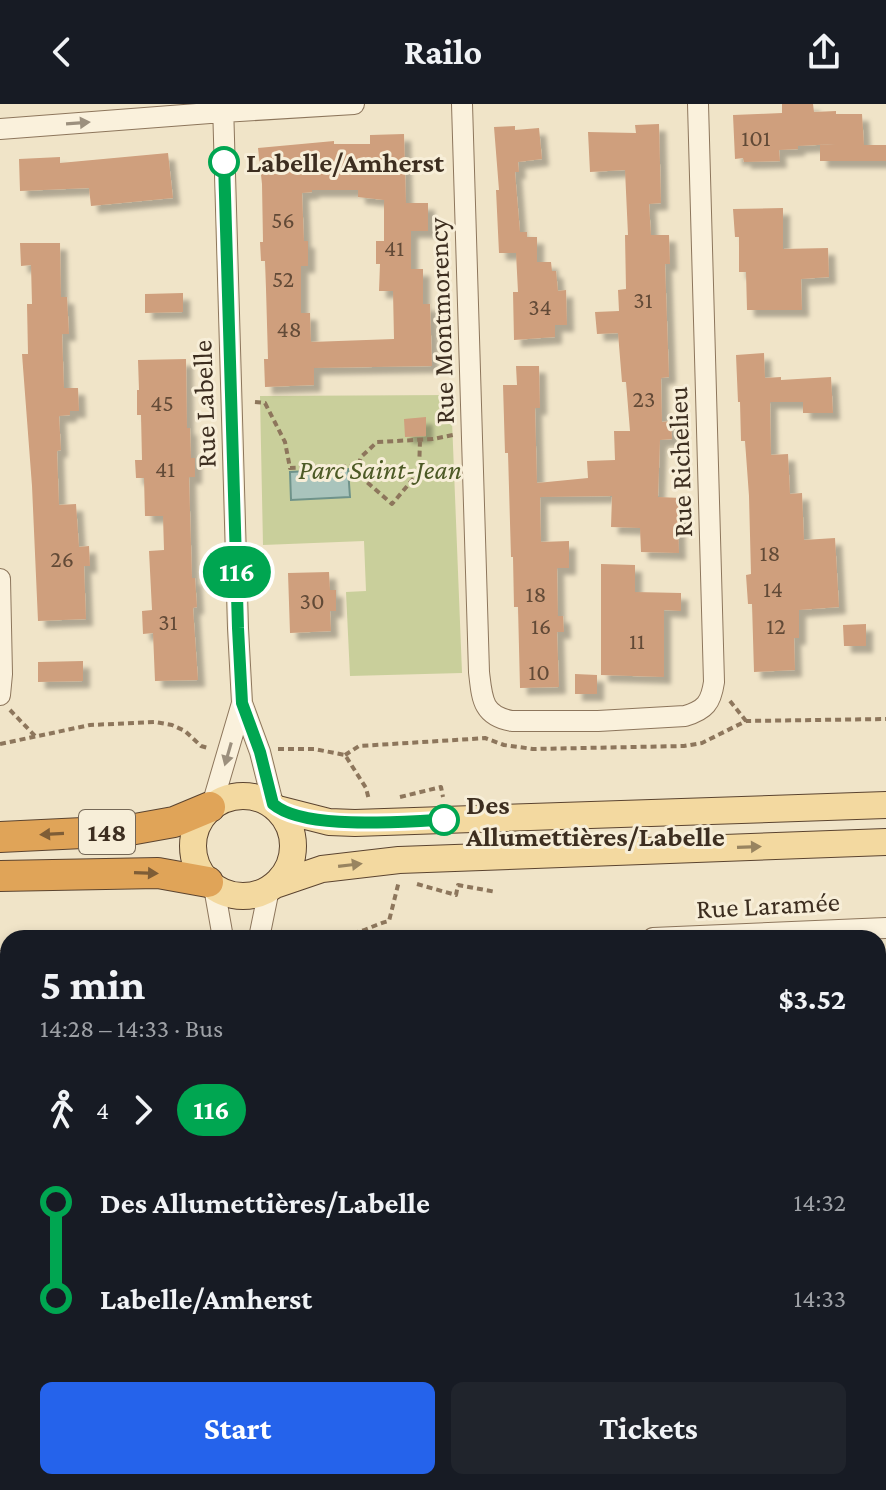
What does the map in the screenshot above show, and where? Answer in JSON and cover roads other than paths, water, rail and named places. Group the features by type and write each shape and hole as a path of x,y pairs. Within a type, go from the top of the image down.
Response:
{"highway":[{"name":"148","path":"0,837 124,831 174,822 211,806"},
{"name":"148","path":"0,876 158,873 211,884"},
{"path":"0,887 85,874"}],"main road":[{"path":"886,805 355,823 301,816 261,798 239,795 211,806 201,817 192,844 199,871 211,884 235,896 259,894 322,869 400,860 886,842"},
{"path":"272,887 286,872 293,856 294,839 288,822 276,806"}],"street":[{"path":"0,129 223,108 354,104"},
{"name":"Rue Montmorency","path":"462,104 479,672 483,699 487,709 502,720 598,721"},
{"name":"Rue Richelieu","path":"598,721 685,716 699,712 713,693 698,104"},
{"name":"Rue Labelle","path":"223,108 242,703 276,806"},
{"path":"0,579 0,695"},
{"name":"Rue Labelle","path":"211,806 242,703"},
{"path":"211,884 221,930"},
{"path":"261,930 272,887"},
{"name":"Rue Laramée","path":"839,930 886,928"}],"water":[{"path":"348,469 350,497 291,500 290,472"}],"place":[{"name":"Labelle/Amherst","path":"224,162"},
{"name":"Des Allumettières/Labelle","path":"444,820"}],"park label":[{"name":"Parc Saint-Jean","path":"380,469"}]}
